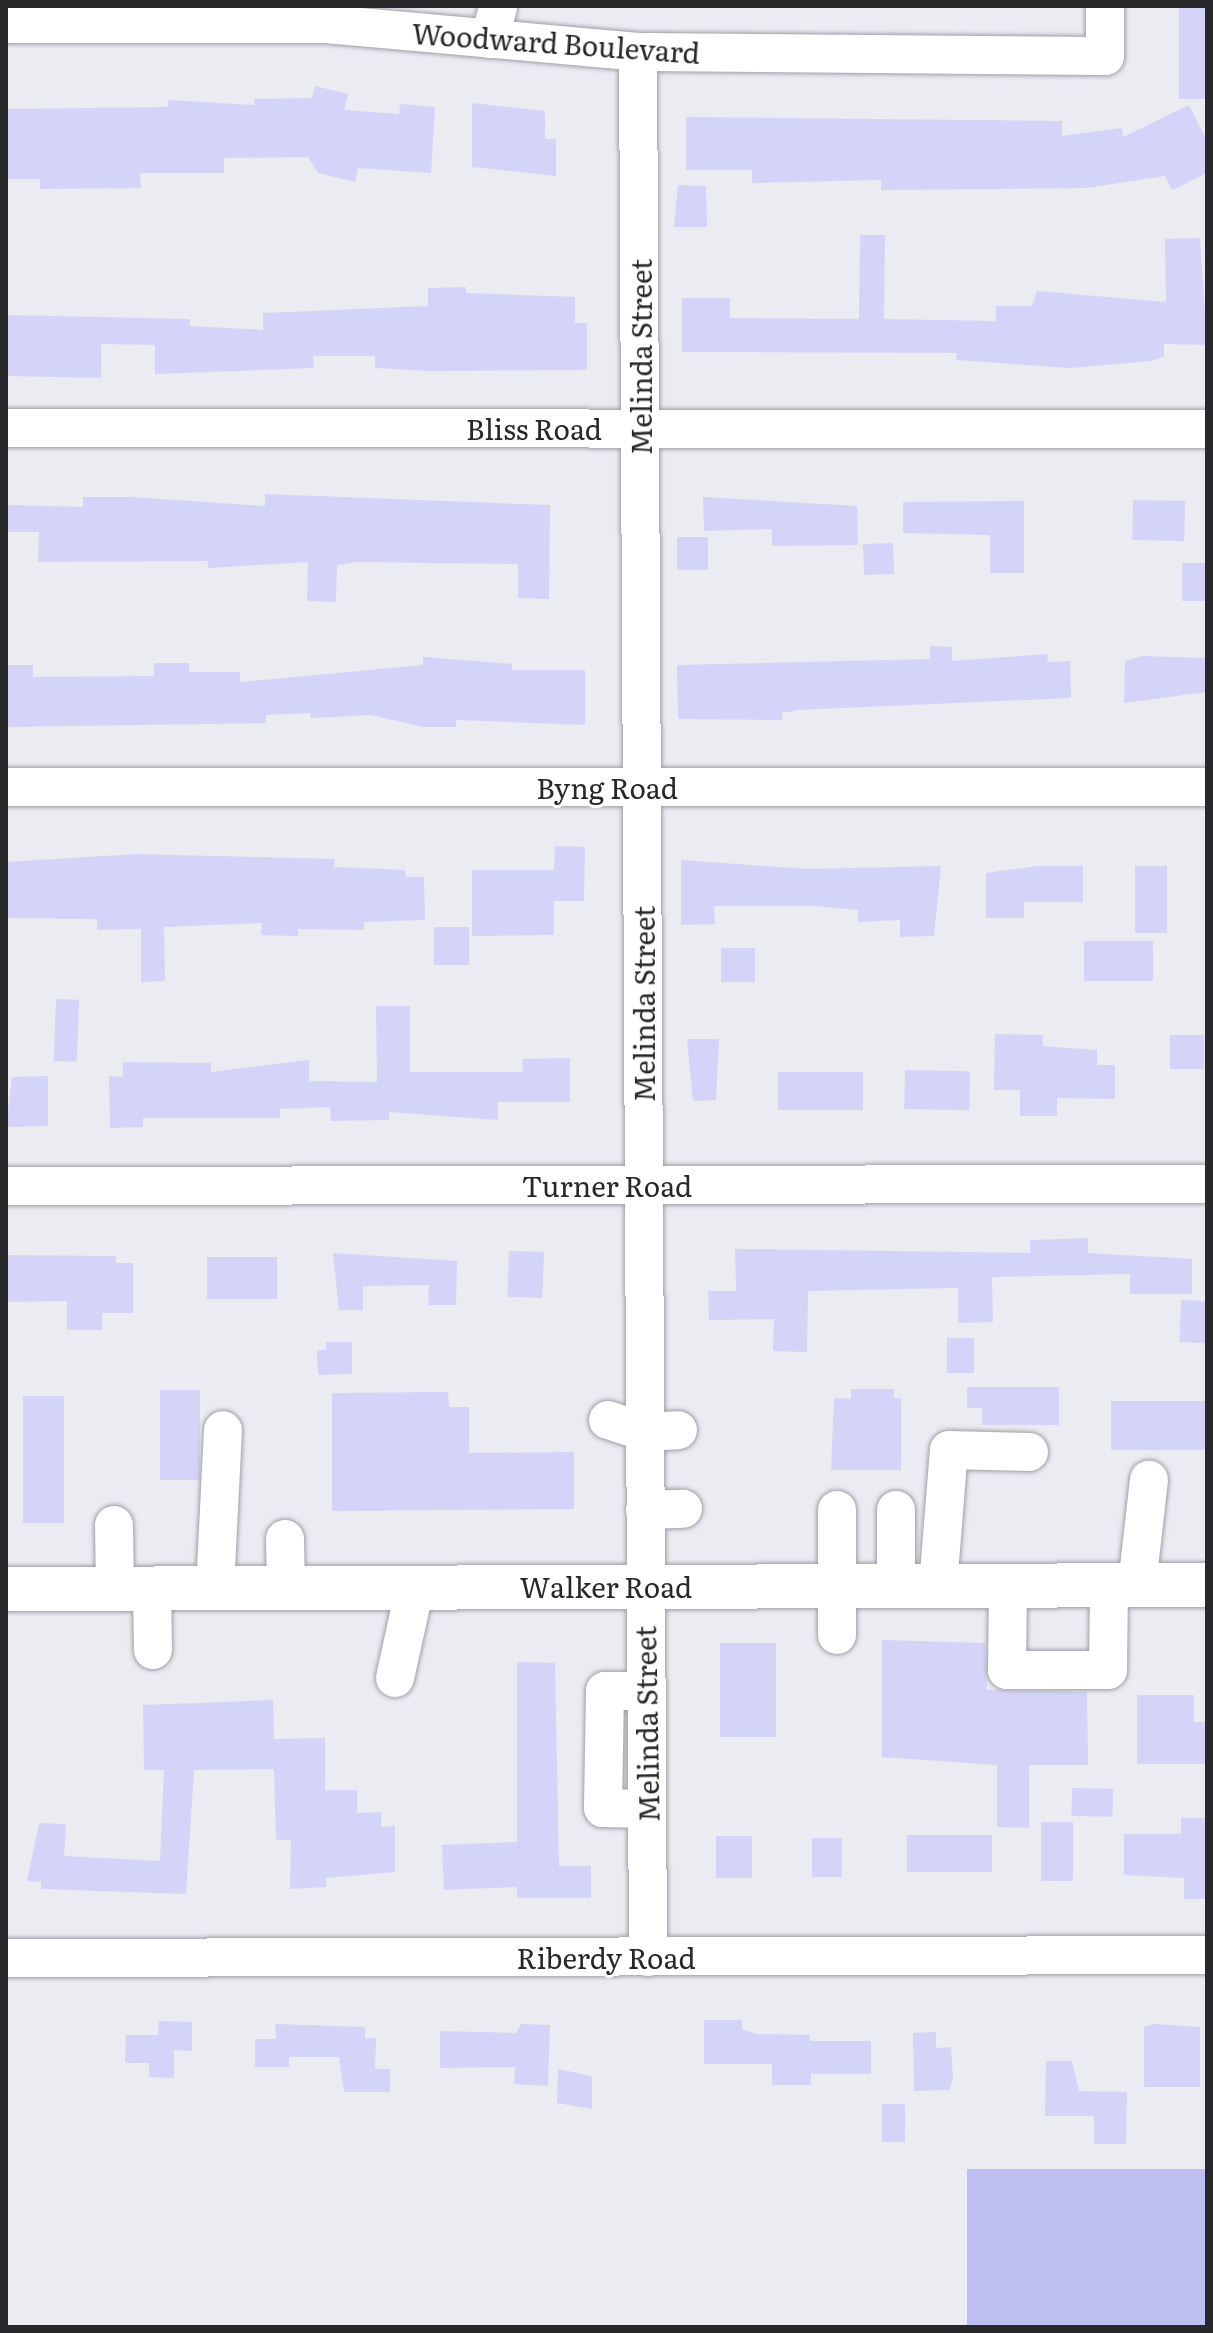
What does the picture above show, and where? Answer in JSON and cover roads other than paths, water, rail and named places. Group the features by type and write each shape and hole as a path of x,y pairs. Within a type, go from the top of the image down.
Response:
{"main road":[{"name":"Walker Road","path":"6,1589 1207,1585"}],"street":[{"name":"Woodward Boulevard","path":"6,24 494,22 638,52 1105,56 1105,6"},
{"name":"Melinda Street","path":"638,52 643,1185 661,1431 645,1510 648,1957"},
{"name":"Bliss Road","path":"6,428 1207,429"},
{"name":"Byng Road","path":"6,787 1207,787"},
{"name":"Turner Road","path":"6,1186 1207,1184"},
{"path":"608,1420 661,1431"},
{"path":"215,1588 223,1430"},
{"path":"917,1586 949,1450 1029,1452"},
{"path":"1008,1586 1007,1670 1108,1670 1123,1585 1149,1480"},
{"path":"645,1510 683,1509"},
{"path":"837,1510 834,1586 837,1635"},
{"path":"896,1510 917,1586"},
{"path":"114,1525 153,1650"},
{"path":"285,1539 286,1588"},
{"path":"395,1678 415,1587"},
{"name":"Riberdy Road","path":"6,1958 1207,1955"}]}
